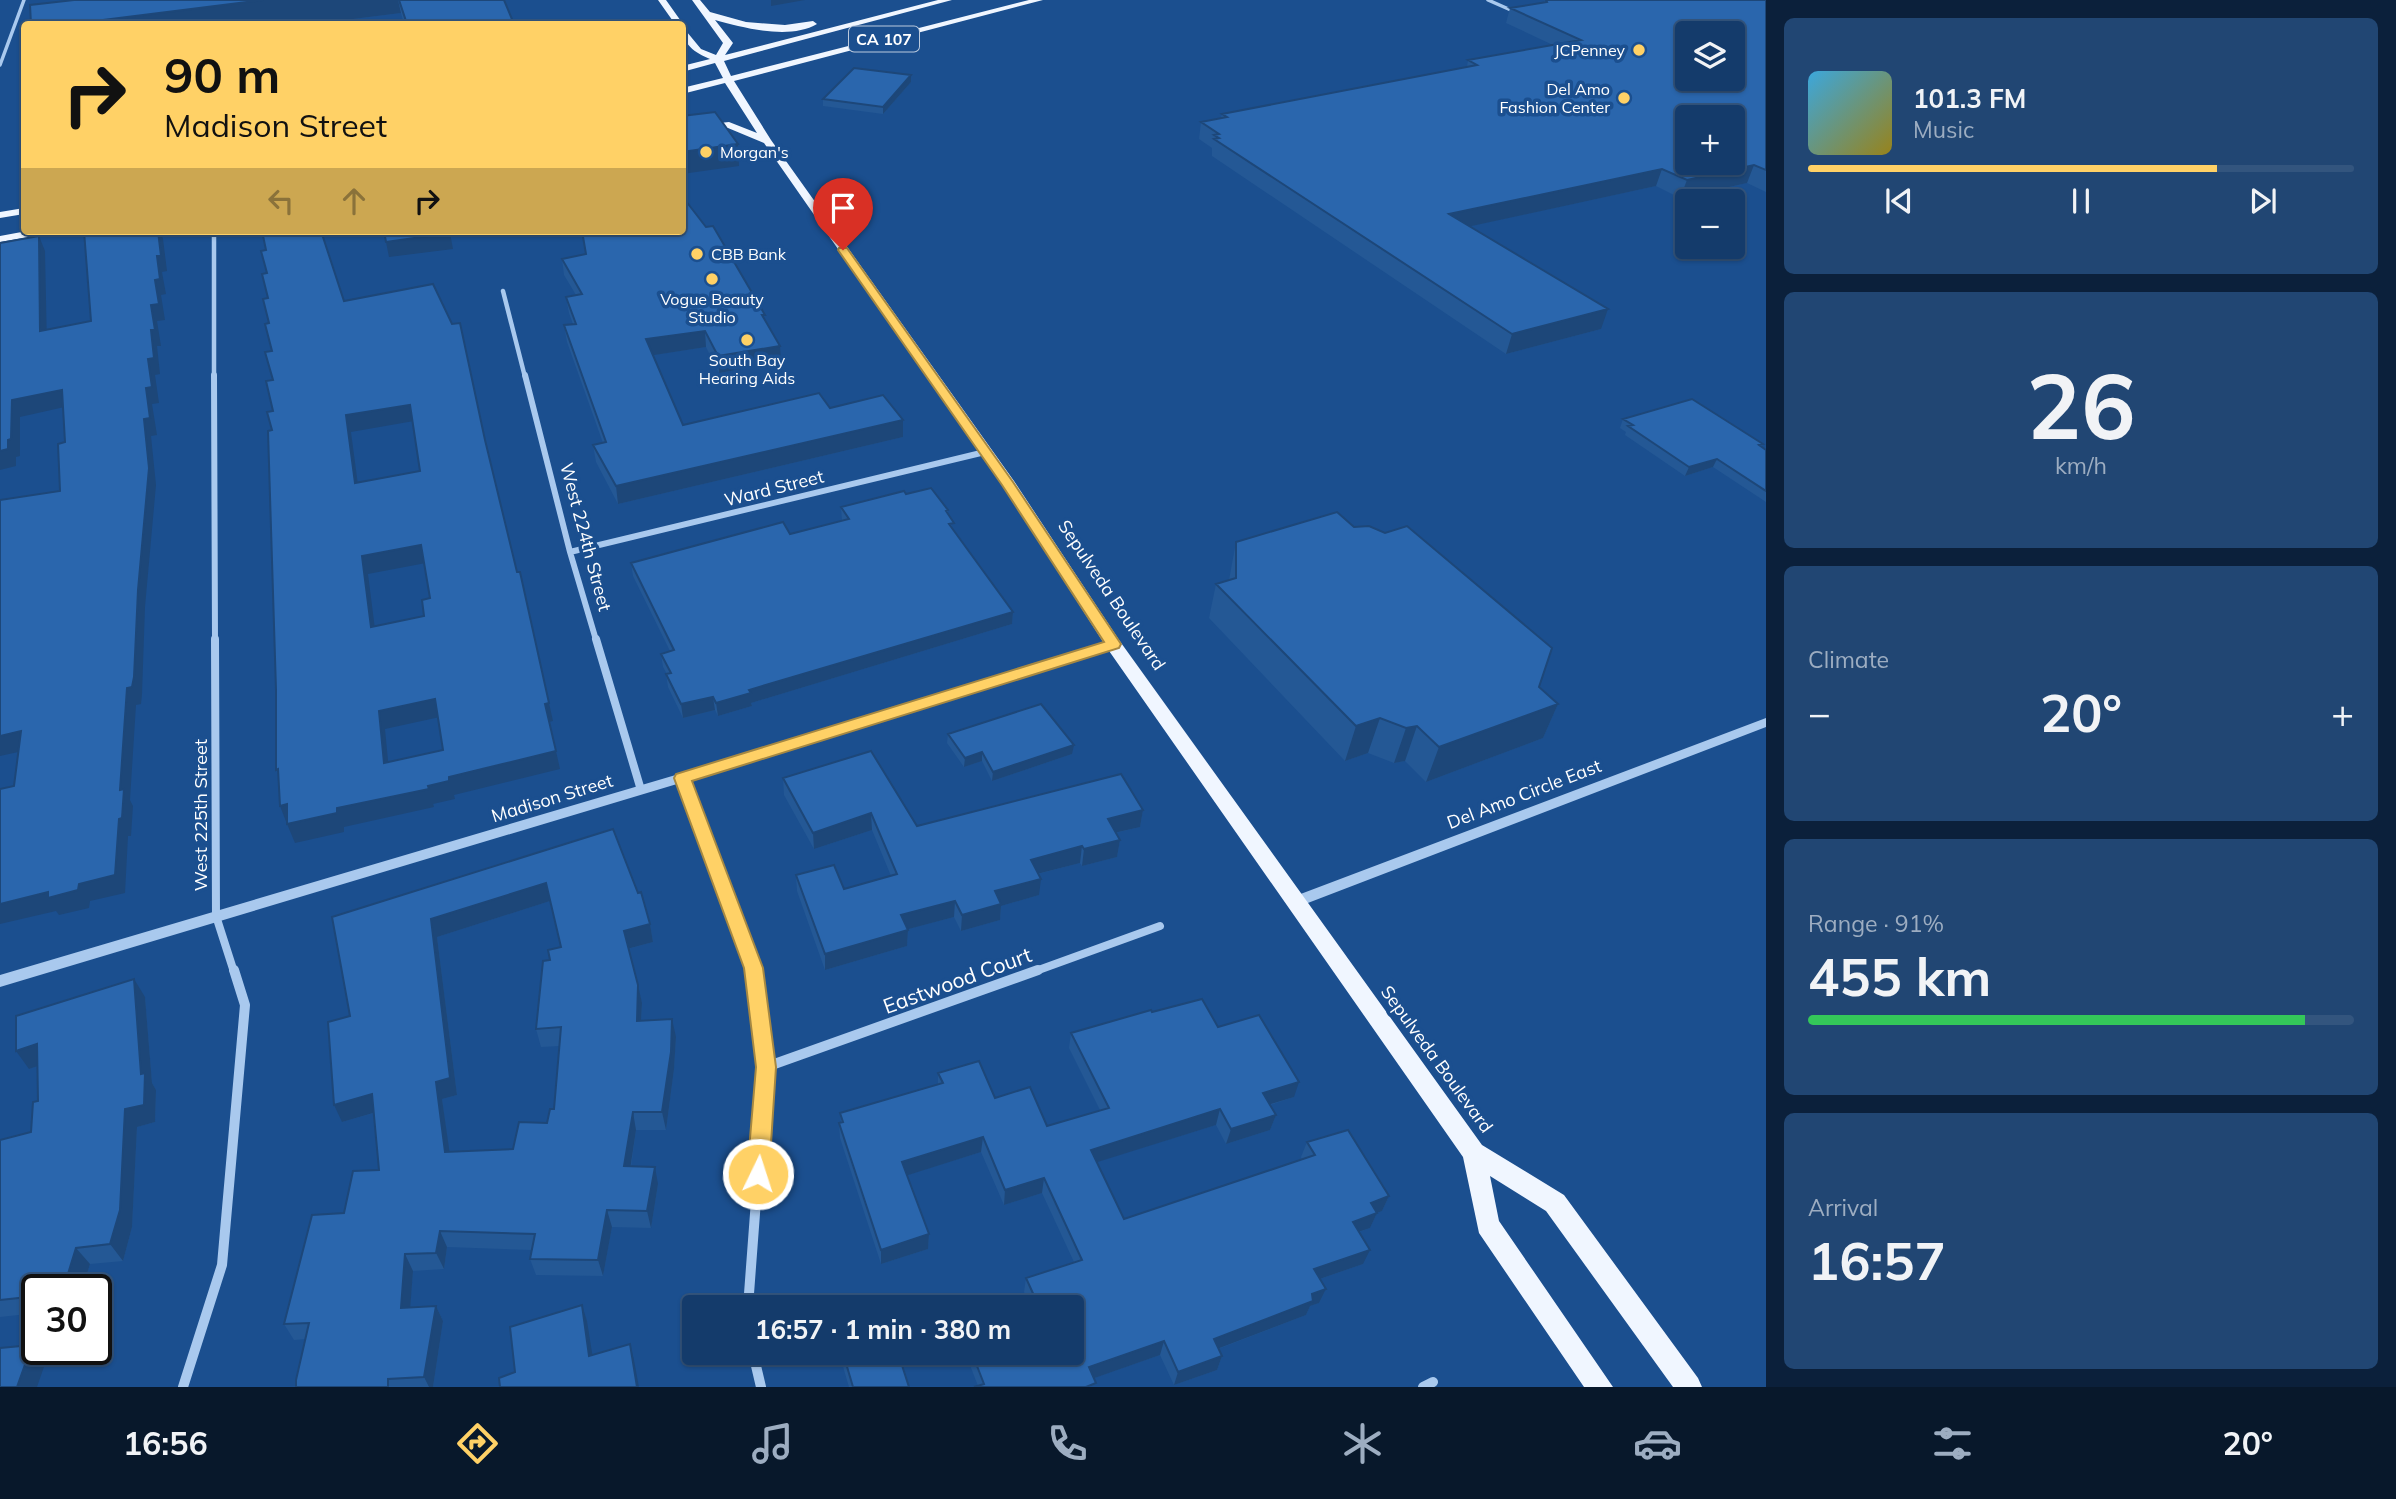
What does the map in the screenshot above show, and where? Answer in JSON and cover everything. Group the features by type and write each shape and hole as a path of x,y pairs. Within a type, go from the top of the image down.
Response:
{"main road":[{"path":"662,0 677,21"},
{"name":"Sepulveda Boulevard","path":"696,0 728,43 718,59"},
{"name":"CA 107","path":"686,68 948,0"},
{"name":"CA 107","path":"686,90 1039,0"},
{"path":"706,14 736,24 764,29 796,28 838,19 868,20"},
{"name":"Sepulveda Boulevard","path":"686,34 698,51 718,59 766,141 1046,539 1113,644 1474,1153 1555,1203 1689,1387"},
{"path":"686,130 729,125 766,141"},
{"path":"0,215 21,212"},
{"path":"0,239 24,235"},
{"name":"Sepulveda Boulevard","path":"1474,1153 1488,1225 1600,1387"}],"street":[{"path":"0,65 24,0"},
{"path":"1488,0 1513,10"},
{"name":"West 225th Street","path":"183,1387 222,1265 245,1005 216,916 214,235"},
{"name":"West 224th Street","path":"503,291 570,552 642,790"},
{"name":"Ward Street","path":"570,552 985,452"},
{"name":"Madison Street","path":"0,981 682,778 1113,644"},
{"name":"Del Amo Circle East","path":"1295,902 1766,722"},
{"path":"682,778 753,968 766,1067 749,1295"},
{"name":"Eastwood Court","path":"766,1067 1160,926"},
{"path":"755,1365 761,1387"}],"building":[{"path":"74,0 263,0 95,21 31,21 30,5"},
{"path":"399,0 504,0 513,21 406,21"},
{"path":"1546,0 1766,0 1766,170 1754,165 1745,167 1745,105 1675,105 1675,175 1662,169 1449,214 1608,309 1512,334 1214,139 1219,138 1214,135 1219,134 1201,122 1227,117 1222,114 1477,65 1468,60 1581,40 1510,8 1547,2"},
{"path":"854,68 911,75 883,107 823,99"},
{"path":"715,112 738,144 686,151 686,116"},
{"path":"1676,175 1709,175 1687,180"},
{"path":"686,201 706,227 713,226 765,315 762,315 780,346 718,356 705,331 646,339 683,425 819,393 830,408 883,395 903,420 616,486 593,445 606,442 564,325 576,324 566,297 582,294 562,259 586,254 583,235 686,235"},
{"path":"84,235 158,235 161,256 157,256 160,279 155,280 159,304 151,305 155,330 151,330 154,358 148,359 152,387 146,388 150,418 144,419 149,468 138,590 134,677 132,687 127,688 120,790 124,789 115,875 79,884 78,890 48,898 48,892 0,904 0,789 14,786 21,731 0,736 0,500 60,491 58,444 65,442 62,390 12,400 11,439 8,440 8,449 0,451 0,243 39,236 40,331 91,321"},
{"path":"263,235 322,235 344,301 433,284 452,324 460,323 485,440 517,572 520,572 549,703 545,704 556,751 449,777 449,781 428,786 429,789 337,808 337,813 287,824 287,804 280,806 278,769 276,770 268,431 272,430 267,412 273,411 266,381 273,380 265,352 272,351 265,324 269,323 263,299 268,298 262,274 267,273 261,251 266,250","holes":["410,405 420,471 355,483 346,415","421,545 430,598 422,600 424,616 371,627 362,556","435,699 443,750 384,763 379,711"]},
{"path":"385,235 436,235 386,242"},
{"path":"1692,399 1763,444 1759,445 1766,450 1766,491 1717,459 1689,467 1628,426 1633,425 1623,419"},
{"path":"931,488 948,510 946,511 954,523 949,524 1013,612 749,690 751,693 716,703 713,697 681,704 666,674 671,673 661,654 674,650 631,563 783,522 790,534 849,519 841,507 904,491 906,494"},
{"path":"1337,512 1354,527 1369,526 1385,533 1407,526 1552,648 1539,687 1558,704 1439,747 1417,726 1406,728 1380,718 1356,726 1216,584 1236,578 1236,542"},
{"path":"1041,704 1074,745 993,772 982,752 965,758 948,734"},
{"path":"871,751 917,826 1121,774 1143,810 1108,819 1120,840 1084,849 1082,846 1031,860 1041,879 995,891 1001,904 962,915 955,901 901,915 908,930 825,954 796,875 834,865 844,889 897,874 871,813 813,833 783,778"},
{"path":"613,829 638,893 641,892 650,924 624,931 638,985 637,1021 672,1019 671,1052 662,1112 633,1112 624,1166 655,1167 647,1211 607,1210 598,1260 530,1259 535,1234 440,1231 436,1253 405,1254 401,1308 436,1306 424,1377 388,1379 388,1387 296,1387 309,1323 284,1324 312,1215 344,1213 353,1171 379,1170 372,1094 334,1105 328,1022 350,1016 332,917","holes":["546,883 561,947 548,950 550,960 543,961 536,1029 561,1027 554,1109 550,1109 547,1123 519,1122 513,1149 445,1152 436,1082 450,1078 431,919"]},
{"path":"134,979 141,1074 145,1073 144,1105 125,1109 120,1210 110,1244 76,1248 68,1274 21,1274 21,1298 0,1300 0,1140 31,1132 33,1102 38,1101 37,1044 16,1051 16,1016"},
{"path":"1202,999 1218,1027 1259,1015 1299,1082 1263,1093 1276,1115 1231,1129 1220,1109 1091,1150 1124,1219 1315,1155 1307,1142 1348,1130 1389,1196 1371,1203 1377,1213 1353,1222 1370,1250 1314,1269 1326,1289 1312,1294 1313,1301 1214,1339 1222,1356 1178,1372 1164,1341 1089,1367 1096,1383 1086,1387 974,1387 984,1384 977,1365 1084,1365 1084,1295 1034,1295 1026,1278 1082,1260 1044,1178 1005,1190 983,1137 902,1162 929,1234 881,1250 839,1123 843,1122 840,1113 943,1083 938,1073 979,1061 995,1098 1030,1087 1047,1126 1109,1108 1071,1033 1151,1010 1152,1012"},
{"path":"582,1305 589,1356 630,1344 637,1387 500,1387 499,1378 515,1372 510,1327"},
{"path":"21,1346 21,1365 25,1365 17,1387 0,1387 0,1348"},
{"path":"847,1365 902,1365 909,1387 853,1387"}],"place":[{"name":"JCPenney","path":"1639,50"},
{"name":"Del Amo Fashion Center","path":"1624,98"},
{"name":"Morgan's","path":"706,152"},
{"name":"CBB Bank","path":"697,254"},
{"name":"Vogue Beauty Studio","path":"712,279"},
{"name":"South Bay Hearing Aids","path":"747,340"}],"route":[{"path":"758,1174 766,1067 753,968 682,778 1113,644 1009,484 843,250"}]}
